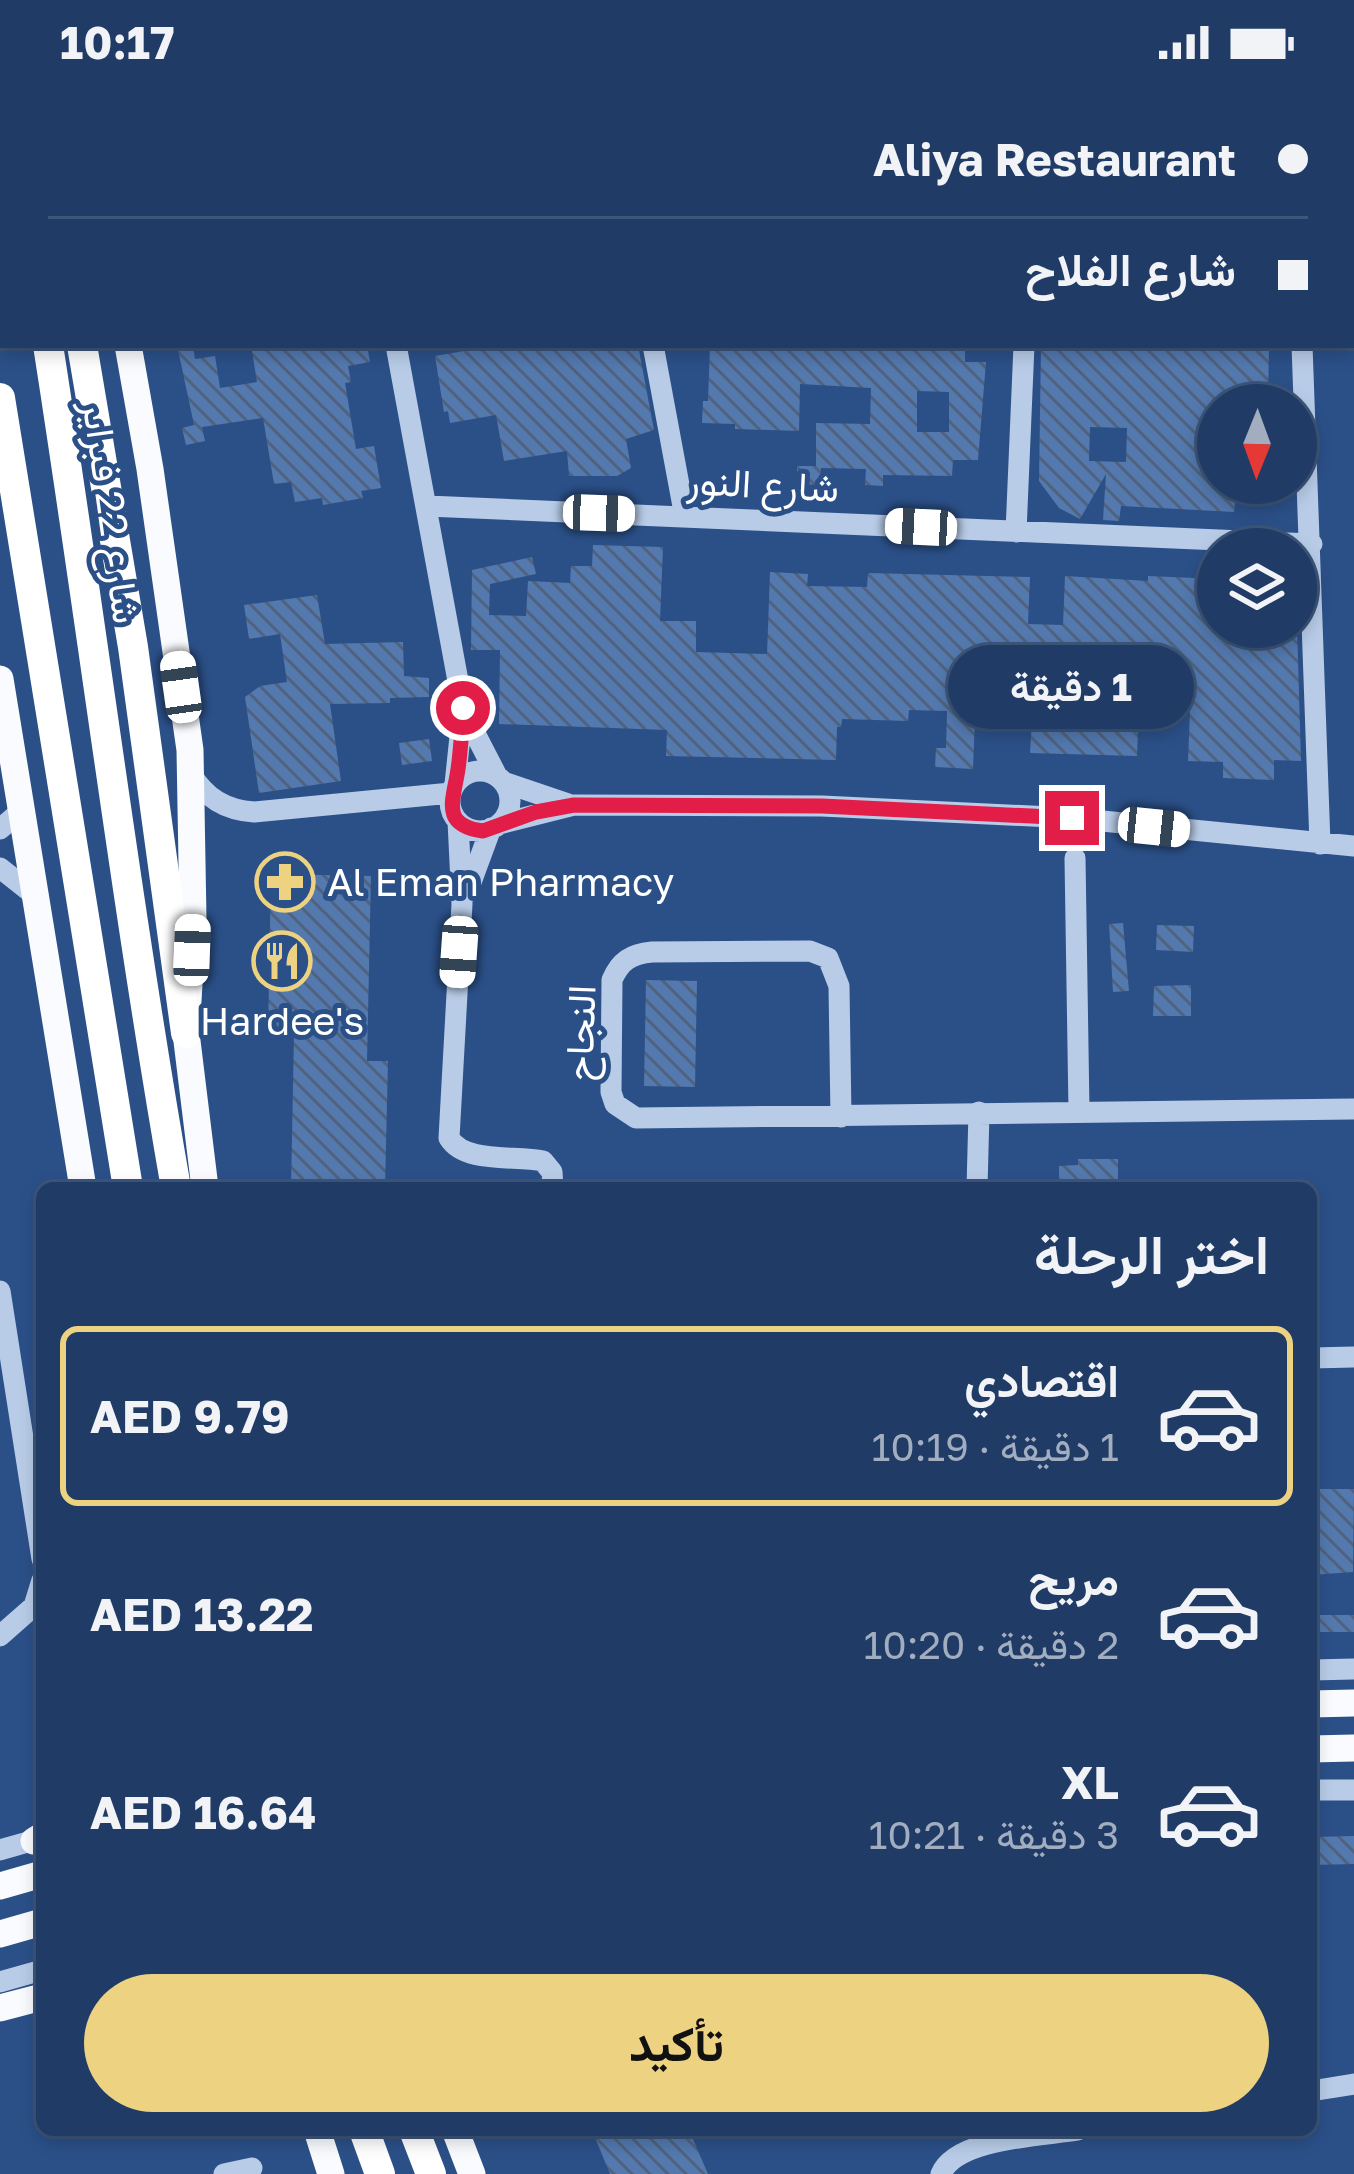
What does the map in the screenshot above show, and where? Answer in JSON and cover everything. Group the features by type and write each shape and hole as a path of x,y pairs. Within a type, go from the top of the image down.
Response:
{"highway":[{"name":"شارع 22 فبراير","path":"48,348 118,840 175,1182"},
{"path":"83,348 133,647 186,1033"},
{"path":"0,398 127,1182"},
{"path":"366,2136 380,2174"},
{"path":"416,2136 431,2174"}],"main road":[{"name":"شارع 22 فبراير","path":"129,348 191,773 193,919 186,1033 204,1182"},
{"path":"0,679 10,820 33,894 82,1182"},
{"path":"1317,1704 1354,1703"},
{"path":"1317,1749 1354,1748"},
{"path":"0,1886 36,1876"},
{"path":"0,1934 36,1924"},
{"path":"0,2008 36,1999"},
{"path":"319,2136 331,2174"},
{"path":"457,2136 472,2174"}],"street":[{"path":"397,348 463,708 452,810 458,821 462,904 449,1138 465,1152 543,1161 553,1182"},
{"path":"654,348 685,517"},
{"path":"1016,532 1024,348"},
{"path":"1302,348 1311,528"},
{"name":"شارع النور","path":"427,506 1197,539"},
{"path":"1315,648 1320,844"},
{"path":"462,904 495,826 510,804 463,708"},
{"path":"191,773 210,798 238,811 453,789 479,771 574,805"},
{"path":"458,821 474,830 574,805 822,806 1072,818 1354,846"},
{"path":"1075,858 1079,1111"},
{"path":"0,868 33,894"},
{"name":"النجاح","path":"841,1118 838,986 828,958 810,952 652,952 626,958 617,968 612,980 610,1092 624,1113 648,1119 841,1118 1354,1108"},
{"path":"977,1182 979,1112"},
{"path":"0,1291 36,1521"},
{"path":"1317,1358 1354,1357"},
{"path":"0,1636 36,1600"},
{"path":"1317,1670 1354,1669"},
{"path":"1317,1790 1354,1790"},
{"path":"0,1850 36,1839"},
{"path":"0,1982 36,1972"},
{"path":"1317,2090 1354,2084"},
{"path":"941,2174 946,2163 965,2149 1042,2136"},
{"path":"224,2174 252,2168"}],"building":[{"path":"178,348 193,348 195,359 215,356 220,388 257,382 251,348 368,348 370,362 348,366 351,382 345,383 356,449 374,446 381,488 361,491 363,498 323,505 322,498 295,502 291,482 274,484 263,418 202,427 205,441 186,445 182,428 194,425"},
{"path":"639,348 654,430 626,439 631,468 617,476 569,476 567,451 504,461 496,415 450,423 448,411 444,412 435,356 464,351"},
{"path":"710,348 965,348 965,362 986,362 978,460 953,460 952,476 883,475 883,486 865,485 866,469 821,468 820,485 797,484 797,466 816,466 816,423 870,424 871,388 800,384 799,431 702,423 703,401 708,401","holes":["917,391 949,392 949,432 917,432"]},
{"path":"1041,348 1269,348 1268,384 1197,384 1197,504 1235,504 1234,512 1121,506 1119,521 1103,520 1106,474 1080,519 1059,508 1039,481","holes":["1090,427 1127,428 1126,462 1089,461"]},
{"path":"593,545 663,547 660,621 696,621 696,652 767,654 770,572 808,574 807,586 867,587 868,573 1030,577 1028,624 1063,625 1065,576 1148,581 1148,576 1197,578 1197,648 1298,648 1301,761 1274,760 1274,780 1223,778 1223,762 1188,761 1190,710 1139,705 1137,756 1030,753 1032,720 975,719 973,769 935,767 936,748 946,748 947,711 909,710 908,721 842,719 837,727 836,760 666,756 667,730 499,724 500,650 471,650 472,570 532,557 536,574 490,584 489,615 526,616 528,581 570,583 571,566 592,566"},
{"path":"317,595 325,644 403,642 404,676 429,678 429,697 330,704 341,781 259,793 245,697 260,686 287,682 280,634 249,639 244,605"},
{"path":"429,739 432,761 402,765 399,743"},
{"path":"271,874 371,876 367,1061 388,1061 385,1182 291,1182 294,1034 268,1033"},
{"path":"1123,923 1129,991 1113,992 1109,924"},
{"path":"1157,925 1194,926 1193,952 1156,950"},
{"path":"646,980 697,981 695,1087 644,1086"},
{"path":"1191,985 1191,1016 1153,1016 1154,986"},
{"path":"1078,1159 1118,1159 1118,1182 1059,1182 1059,1166 1078,1165"},
{"path":"1317,1489 1354,1489 1353,1572 1317,1575"},
{"path":"1320,1615 1354,1615 1354,1632 1320,1632"},
{"path":"1354,1836 1354,1864 1317,1865 1317,1837"},
{"path":"594,2136 692,2136 708,2174 610,2174"}],"place":[{"name":"Al Eman Pharmacy","path":"285,882"},
{"name":"Hardee's","path":"282,961"}],"route":[{"path":"463,708 459,766 450,802 456,818 474,830 574,805 822,806 1072,818"}]}
